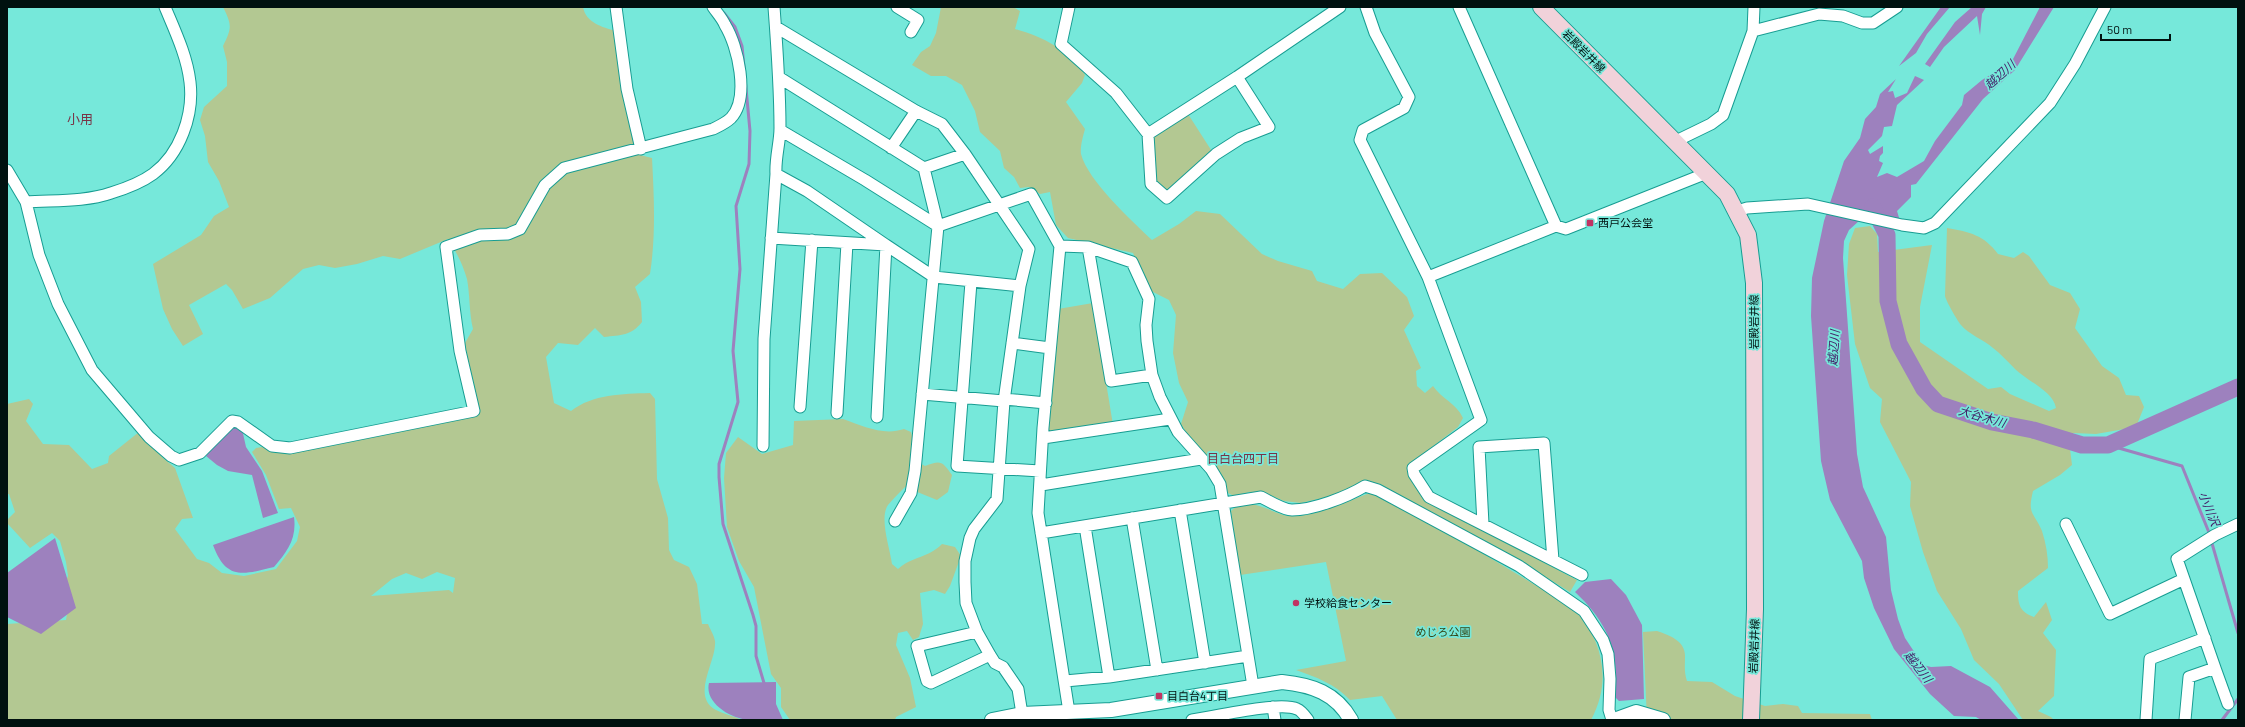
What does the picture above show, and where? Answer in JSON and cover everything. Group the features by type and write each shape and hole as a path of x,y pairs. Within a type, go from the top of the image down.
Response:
{"main road":[{"name":"岩殿岩井線","path":"1541,7 1727,194 1748,235 1754,283 1755,609 1751,720"}],"street":[{"path":"26,202 90,197 111,193 152,175 167,161 183,134 191,109 190,82 186,63 165,7"},
{"path":"616,7 627,88 641,149"},
{"path":"7,170 26,202 39,255 58,304 92,370 149,437 171,456 178,460 200,453 232,422 238,422 272,446 290,448 474,411 460,351 446,247 480,235 508,234 520,229 545,185 564,168 713,129 732,117 742,97 735,48 726,25 713,7"},
{"path":"762,446 764,340 776,174 775,159 780,130 780,78 774,7"},
{"path":"897,7 918,20 911,32"},
{"path":"1070,7 1061,44 1116,93 1148,134 1151,184 1167,198 1216,154 1241,138 1269,127 1237,77"},
{"path":"1148,134 1237,77 1340,7"},
{"path":"1366,7 1375,34 1408,97 1404,108 1363,130 1360,140 1428,277 1480,420 1413,468 1414,474 1429,497 1582,575"},
{"path":"1459,7 1556,226"},
{"path":"1674,142 1711,124 1723,115 1753,31 1754,7"},
{"path":"1753,31 1819,14 1843,16 1862,23 1873,23 1897,7"},
{"path":"1737,211 1747,208 1808,204 1822,206 1902,226 1924,228 1935,223 2030,126 2050,103 2075,64 2105,7"},
{"path":"776,27 916,111 942,124 965,154 1029,250 1020,286 1004,400 997,499 974,529 965,561 966,603 977,632 990,655 995,663 1003,667 1018,689 1022,714"},
{"path":"780,78 924,168 938,226 934,277 915,471 911,494 895,521"},
{"path":"892,148 916,111"},
{"path":"780,130 865,180 938,226"},
{"path":"924,168 965,154"},
{"path":"1428,277 1556,226 1566,229 1707,173"},
{"path":"776,174 807,191 934,277 1020,286"},
{"path":"938,226 1031,194 1060,246 1050,348 1038,513 1069,712"},
{"path":"771,238 886,245"},
{"path":"800,408 812,240"},
{"path":"837,413 847,243"},
{"path":"877,417 886,245"},
{"path":"1060,246 1088,248 1132,262 1149,299 1146,325 1152,375 1170,419 1178,432 1211,470 1220,484 1253,686"},
{"path":"1088,248 1111,381 1152,375"},
{"path":"971,282 957,466 1040,471"},
{"path":"1012,343 1050,348"},
{"path":"922,394 1046,403"},
{"path":"1043,438 1170,419"},
{"path":"1483,524 1479,447 1544,443 1553,560"},
{"path":"1041,485 1201,459"},
{"path":"1041,533 1261,497 1291,510 1320,504 1354,492 1365,486 1378,490 1519,566 1584,611 1596,628 1608,654 1610,679 1609,710 1613,720 1636,712 1663,720"},
{"path":"1180,510 1205,663"},
{"path":"1132,518 1157,670"},
{"path":"2066,524 2110,614 2184,580"},
{"path":"2226,700 2228,704 2177,559 2215,535 2238,524"},
{"path":"1085,526 1109,677"},
{"path":"977,632 917,646 927,681 931,682 990,655"},
{"path":"2146,720 2150,659 2205,638"},
{"path":"1065,681 1109,677 1248,656"},
{"path":"2185,720 2189,677 2215,668"},
{"path":"992,720 1022,714 1111,710 1282,682 1303,684 1320,690 1344,708 1351,720"},
{"path":"1192,720 1231,717 1273,707 1288,706 1298,709 1308,720"},
{"path":"1273,707 1275,720"}],"green space":[{"path":"223,7 583,7 587,17 595,24 616,31 640,155 652,158 654,230 652,259 650,274 635,287 641,302 642,322 634,330 625,334 604,337 595,328 578,345 558,343 546,357 554,403 571,411 589,401 608,396 650,393 655,399 657,479 668,518 669,550 674,560 689,567 697,584 702,624 708,624 715,641 715,649 706,678 705,696 709,704 716,710 742,720 7,720 7,624 66,620 69,603 64,586 68,576 66,562 60,541 52,533 30,548 7,523 7,520 15,512 9,494 7,494 7,404 29,399 33,404 26,421 43,444 69,445 92,469 108,463 109,456 139,432 162,457 175,468 193,518 182,519 175,529 197,559 209,563 222,573 244,576 276,569 297,541 300,527 291,508 279,509 266,475 252,452 256,448 262,447 278,452 299,452 334,443 476,416 465,343 473,329 469,291 467,279 459,258 448,239 400,259 383,256 357,264 335,268 319,265 303,269 270,298 243,309 232,290 226,284 189,305 203,334 183,346 172,329 163,309 153,264 201,235 214,216 229,207 219,181 208,162 205,136 200,120 204,107 227,86 227,62 223,46 230,26","holes":["437,572 455,578 453,593 449,590 371,596 392,579 406,573 422,579"]},
{"path":"941,7 1013,7 1020,11 1015,29 1045,40 1064,52 1079,66 1085,75 1082,83 1066,102 1085,129 1081,154 1085,165 1101,188 1152,240 1179,224 1196,211 1220,214 1262,254 1278,261 1312,271 1317,281 1343,289 1360,274 1382,273 1407,297 1414,316 1404,330 1421,368 1416,371 1417,386 1425,393 1433,386 1457,408 1463,418 1458,427 1409,465 1438,506 1577,580 1570,592 1500,549 1373,482 1363,483 1340,494 1301,503 1284,501 1262,492 1250,492 1234,496 1228,493 1221,474 1210,459 1191,441 1181,424 1188,402 1179,383 1173,353 1176,315 1169,300 1151,291 1133,253 1068,238 1056,225 1050,192 1040,194 1029,187 1020,188 1014,177 1004,168 1000,151 980,132 975,111 962,85 946,76 931,76 912,65 921,52 930,46 936,33"},
{"path":"1188,114 1213,153 1168,195 1153,183 1150,140"},
{"path":"1870,226 1877,234 1878,252 1932,245 1920,307 1920,342 1988,389 2001,387 2010,394 2049,411 2056,408 2054,402 2045,391 2015,369 1989,345 1964,328 1954,315 1945,296 1947,228 1970,233 1982,238 1998,254 2014,258 2023,252 2029,256 2050,285 2070,293 2080,309 2075,328 2102,366 2119,378 2126,395 2139,396 2144,407 2136,427 2096,434 2073,433 2070,449 2072,465 2060,475 2033,491 2031,509 2042,531 2048,559 2048,568 2018,591 2018,596 2019,604 2023,610 2034,617 2046,602 2052,620 2043,633 2056,650 2054,696 2038,711 2054,720 2023,720 1999,684 1974,660 1961,629 1937,591 1923,552 1910,506 1911,482 1880,422 1882,399 1870,388 1855,344 1847,275 1849,244 1855,228"},
{"path":"1093,303 1113,425 1046,433 1058,309"},
{"path":"843,419 881,431 896,431 904,429 911,432 914,460 925,466 941,463 952,475 948,492 937,500 905,487 888,505 885,525 892,564 898,569 909,562 932,552 942,544 955,547 961,556 950,586 945,594 934,590 920,593 923,624 919,637 913,640 907,631 898,633 896,645 910,678 916,707 896,717 895,720 790,720 781,707 781,688 771,674 754,587 739,561 727,527 724,478 726,453 738,437 762,454 793,445 794,421"},
{"name":"めじろ公園","path":"1370,493 1437,526 1577,610 1593,636 1602,663 1603,677 1601,691 1591,720 1397,720 1382,696 1350,700 1332,685 1296,670 1346,661 1326,562 1240,575 1231,511 1238,506 1252,504 1289,516 1298,516 1319,512"},
{"path":"1657,631 1667,634 1680,643 1683,647 1685,651 1685,672 1687,681 1712,682 1735,696 1765,706 1783,704 1798,706 1802,713 1870,714 1872,720 1647,720 1643,632"}],"water":[{"path":"1941,7 1950,7 1927,34 1916,53 1899,66"},
{"path":"1972,7 1986,7 1982,14 1980,35 1977,16 1944,47 1930,67 1925,64 1955,22"},
{"name":"越辺川","path":"2040,7 2054,7 2015,70 1983,99 1916,184 1911,185 1911,197 1897,211 1900,221 1870,211 1849,230 1844,241 1843,258 1857,454 1863,487 1886,537 1891,590 1898,619 1905,638 1923,665 1931,667 1951,666 1990,687 2019,720 1981,720 1976,717 1954,716 1930,694 1894,649 1874,608 1864,578 1862,561 1830,500 1821,461 1811,316 1812,278 1824,221 1844,161 1860,138 1865,119 1876,107 1880,94 1896,79 1888,92 1893,91 1895,98 1907,93 1915,76 1924,80 1897,105 1892,126 1884,127 1882,136 1868,150 1870,154 1883,146 1883,153 1880,156 1879,161 1883,163 1877,177 1887,173 1897,177 1924,161 1935,141 1962,105 1964,95 1982,80 2012,61"},
{"path":"234,425 242,429 246,447 262,471 278,513 263,518 252,475 228,471 217,465 206,456 220,438"},
{"path":"294,517 294,532 290,545 274,567 253,572 236,572 224,564 213,545"},
{"path":"55,538 76,608 41,634 7,617 7,573"},
{"path":"1611,579 1626,595 1642,625 1644,699 1619,701 1614,696 1616,680 1615,665 1609,639 1596,615 1575,592 1585,582"},
{"path":"776,682 776,704 783,720 749,720 734,717 720,709 711,697 709,690 709,683"}],"waterway":[{"path":"724,13 735,27 742,46 750,131 749,164 736,206 740,269 733,351 738,402 719,464 719,477 723,524 756,626 756,656 764,683"},
{"name":"大谷木川","path":"1873,207 1887,235 1888,301 1899,344 1924,389 1938,404 1992,422 2033,430 2082,445 2108,445 2238,387"},
{"name":"小川沢","path":"2108,445 2182,466 2210,535"},
{"name":"小川沢","path":"2211,540 2238,633"},
{"name":"小川沢","path":"2222,720 2238,699"}],"place":[{"name":"西戸公会堂","path":"1590,223"},
{"name":"学校給食センター","path":"1296,603"},
{"name":"目白台4丁目","path":"1159,696"}],"district":[{"name":"小用","path":"80,119"},
{"name":"目白台四丁目","path":"1243,459"}]}
